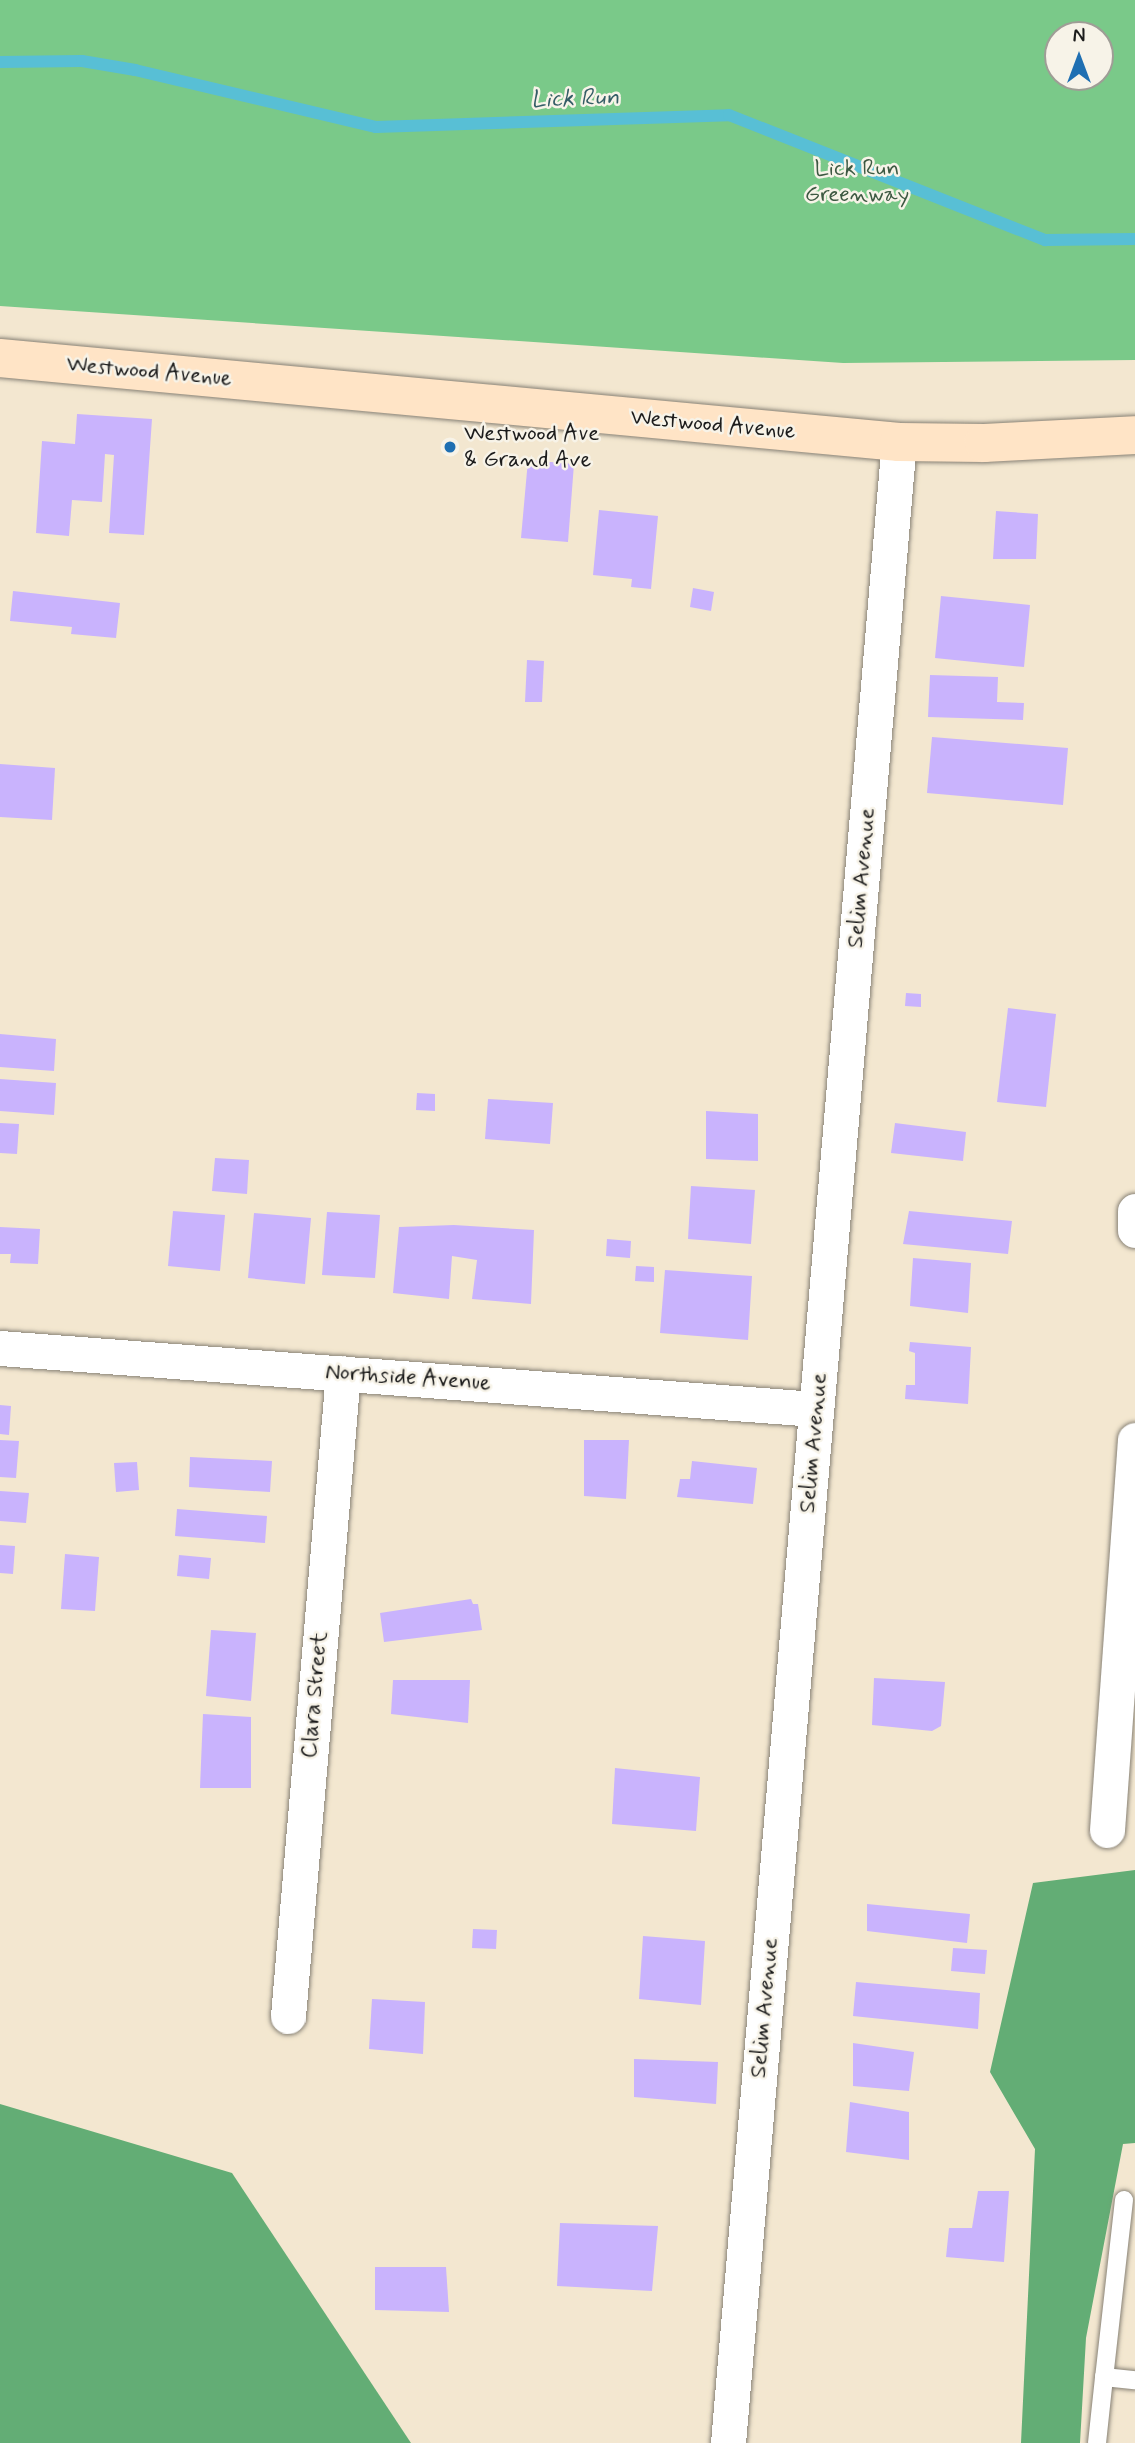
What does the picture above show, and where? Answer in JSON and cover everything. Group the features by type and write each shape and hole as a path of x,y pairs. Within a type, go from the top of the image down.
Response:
{"main road":[{"name":"Westwood Avenue","path":"0,358 899,442 985,443 1135,435"}],"street":[{"name":"Selim Avenue","path":"728,2443 899,442"},
{"path":"1135,1212 1135,1230"},
{"name":"Northside Avenue","path":"0,1348 816,1409"},
{"name":"Clara Street","path":"288,2016 343,1373"},
{"path":"1107,1830 1135,1440"}],"lane":[{"path":"1097,2443 1124,2200"},
{"path":"1104,2377 1135,2380"}],"green space":[{"name":"Lick Run Greenway","path":"0,0 1135,0 1135,360 843,363 0,306"},
{"path":"1135,1870 1135,2143 1123,2144 1086,2338 1080,2443 1021,2443 1035,2149 990,2072 1033,1883"},
{"path":"0,2104 232,2173 411,2443 0,2443"}],"building":[{"path":"77,414 152,419 144,535 109,533 114,455 105,454 102,502 72,500 69,536 36,533 42,441 75,444"},
{"path":"528,460 574,464 568,542 521,538"},
{"path":"599,510 658,516 651,589 631,587 632,579 593,575"},
{"path":"996,511 1038,514 1036,559 993,559"},
{"path":"693,588 714,592 711,611 690,607"},
{"path":"13,591 120,603 116,638 71,634 72,627 10,621"},
{"path":"941,596 1030,605 1024,667 935,658"},
{"path":"527,660 544,661 542,702 525,702"},
{"path":"930,675 998,677 997,702 1024,703 1023,720 928,717"},
{"path":"932,737 1068,748 1063,805 927,793"},
{"path":"0,764 55,768 52,820 0,817"},
{"path":"906,993 921,994 921,1007 905,1006"},
{"path":"1008,1008 1056,1014 1046,1107 997,1102"},
{"path":"0,1034 56,1039 54,1071 0,1067"},
{"path":"0,1079 56,1083 54,1115 0,1111"},
{"path":"417,1093 435,1094 435,1111 416,1110"},
{"path":"488,1099 553,1103 550,1144 485,1139"},
{"path":"706,1111 758,1114 758,1161 706,1159"},
{"path":"0,1123 19,1124 17,1154 0,1153"},
{"path":"895,1123 966,1132 963,1161 891,1153"},
{"path":"215,1158 249,1160 247,1194 212,1191"},
{"path":"691,1186 755,1190 751,1244 688,1239"},
{"path":"173,1211 225,1215 220,1271 168,1266"},
{"path":"909,1211 1012,1221 1008,1254 903,1244"},
{"path":"327,1212 380,1215 375,1278 322,1275"},
{"path":"254,1213 311,1218 305,1284 248,1278"},
{"path":"454,1225 534,1230 531,1304 472,1299 477,1260 452,1256 449,1299 393,1293 399,1227"},
{"path":"0,1227 40,1229 38,1264 10,1263 11,1254 0,1254"},
{"path":"607,1239 631,1241 630,1258 606,1256"},
{"path":"913,1258 971,1263 968,1313 910,1306"},
{"path":"636,1266 654,1267 654,1282 635,1281"},
{"path":"665,1270 752,1276 748,1340 660,1333"},
{"path":"910,1342 971,1347 968,1404 905,1399 906,1385 915,1385 915,1353 909,1351"},
{"path":"0,1405 11,1406 9,1435 0,1434"},
{"path":"0,1440 19,1441 16,1478 0,1477"},
{"path":"584,1440 629,1440 626,1499 584,1496"},
{"path":"190,1457 272,1461 270,1492 189,1487"},
{"path":"692,1461 757,1468 753,1504 677,1497 680,1479 690,1479"},
{"path":"137,1462 139,1490 116,1492 114,1463"},
{"path":"0,1491 29,1493 26,1523 0,1521"},
{"path":"177,1509 267,1516 265,1543 175,1536"},
{"path":"0,1545 15,1546 13,1574 0,1573"},
{"path":"65,1554 99,1557 95,1611 61,1609"},
{"path":"179,1555 211,1558 209,1579 177,1576"},
{"path":"471,1599 473,1604 478,1604 482,1630 384,1642 380,1613"},
{"path":"211,1630 256,1633 251,1701 206,1696"},
{"path":"874,1678 945,1682 941,1726 932,1731 872,1725"},
{"path":"393,1680 470,1680 468,1723 391,1714"},
{"path":"203,1714 251,1717 251,1788 200,1788"},
{"path":"615,1768 700,1777 696,1831 612,1824"},
{"path":"867,1904 970,1914 967,1943 867,1931"},
{"path":"473,1929 497,1930 496,1949 472,1948"},
{"path":"643,1936 705,1941 701,2005 639,1999"},
{"path":"953,1948 987,1950 985,1974 951,1971"},
{"path":"856,1982 980,1993 978,2029 853,2016"},
{"path":"372,1999 425,2002 423,2054 369,2049"},
{"path":"853,2043 914,2052 909,2091 853,2086"},
{"path":"634,2059 718,2062 716,2104 634,2097"},
{"path":"850,2102 909,2112 909,2160 846,2152"},
{"path":"978,2191 1009,2191 1004,2262 946,2257 949,2228 972,2228"},
{"path":"560,2223 658,2226 652,2291 557,2286"},
{"path":"375,2267 446,2267 449,2312 375,2310"}],"waterway":[{"name":"Lick Run","path":"0,62 82,61 135,70 376,127 729,115 1045,240 1135,239"}],"place":[{"name":"Westwood Ave & Grand Ave","path":"450,447"}]}
